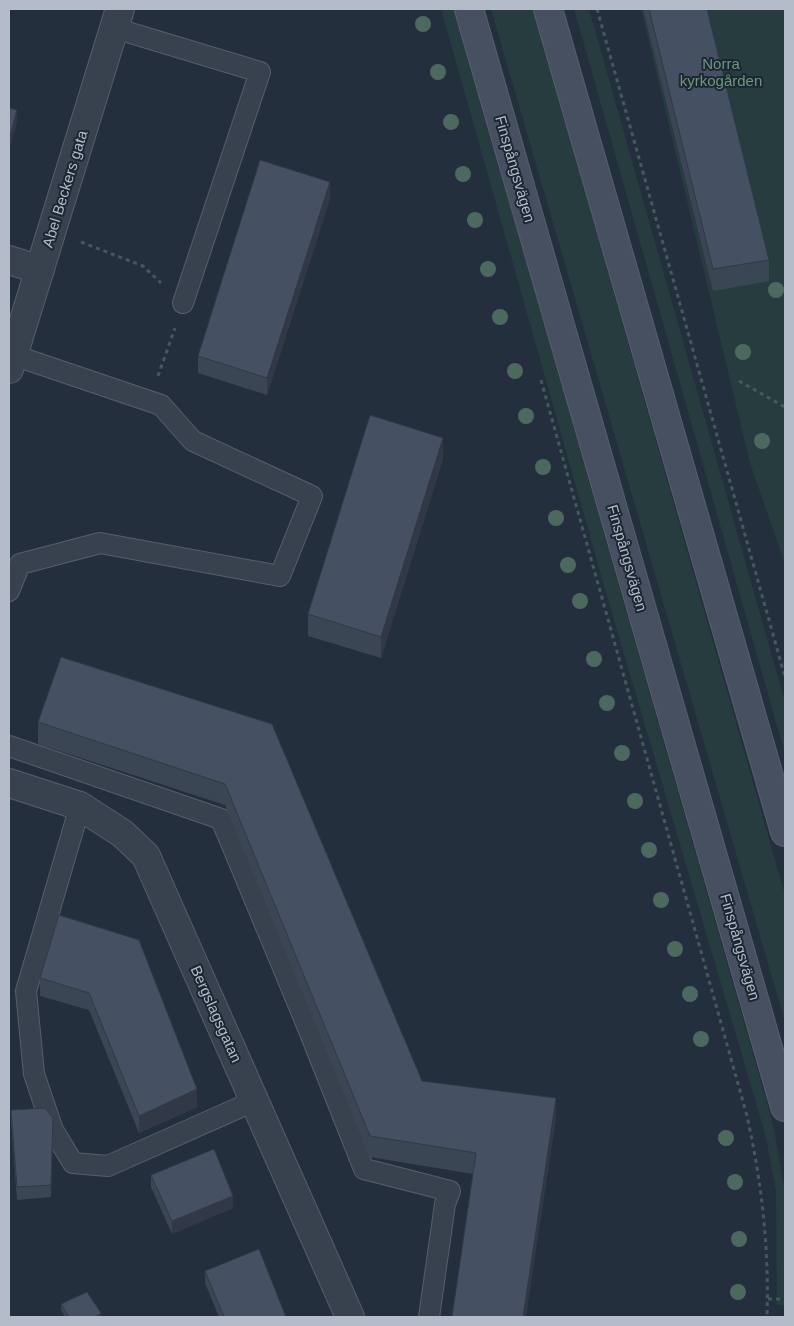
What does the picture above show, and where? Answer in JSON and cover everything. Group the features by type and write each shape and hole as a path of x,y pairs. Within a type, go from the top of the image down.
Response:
{"main road":[{"name":"Finspångsvägen","path":"468,9 785,1107"},
{"path":"548,9 785,832"}],"street":[{"name":"Abel Beckers gata","path":"11,362 117,18"},
{"path":"9,260 40,270"},
{"name":"Bergslagsgatan","path":"9,783 80,806 123,834 146,856 350,1317"}],"lane":[{"path":"117,18 260,72 183,303"},
{"path":"9,591 20,564 100,543 280,576 312,496 193,441 161,405 11,362"},
{"path":"9,746 221,819 306,1023 364,1169 450,1191 445,1204 429,1317"},
{"path":"80,806 26,991 34,1074 53,1130 73,1164 108,1166 254,1101"}],"path":[{"path":"597,9 785,677"},
{"path":"52,230 143,266 183,303 150,401"},
{"path":"538,370 747,1116 760,1173 766,1227 767,1317"},
{"path":"739,381 785,407"},
{"path":"768,1299 785,1299"}],"green space":[{"path":"441,9 454,9 773,1124 785,1193 785,1306 777,1305 776,1192 766,1137 607,596"},
{"path":"491,9 533,9 785,895 785,1022"},
{"path":"574,9 589,9 785,702 785,754"},
{"name":"Norra kyrkogården","path":"641,9 785,9 785,564 750,463"}],"building":[{"path":"649,9 707,9 769,260 713,269"},
{"path":"9,108 17,110 9,139"},
{"path":"260,160 330,182 267,378 198,356"},
{"path":"370,415 443,438 381,637 308,614"},
{"path":"61,657 272,724 422,1081 556,1098 523,1317 452,1317 476,1153 370,1136 225,784 38,722"},
{"path":"59,915 139,940 197,1089 139,1116 89,993 40,978"},
{"path":"45,1108 53,1118 51,1185 17,1187 11,1110"},
{"path":"214,1149 233,1196 172,1221 151,1175"},
{"path":"259,1249 286,1317 224,1317 205,1271"},
{"path":"87,1292 101,1313 95,1317 69,1317 61,1304"}]}
